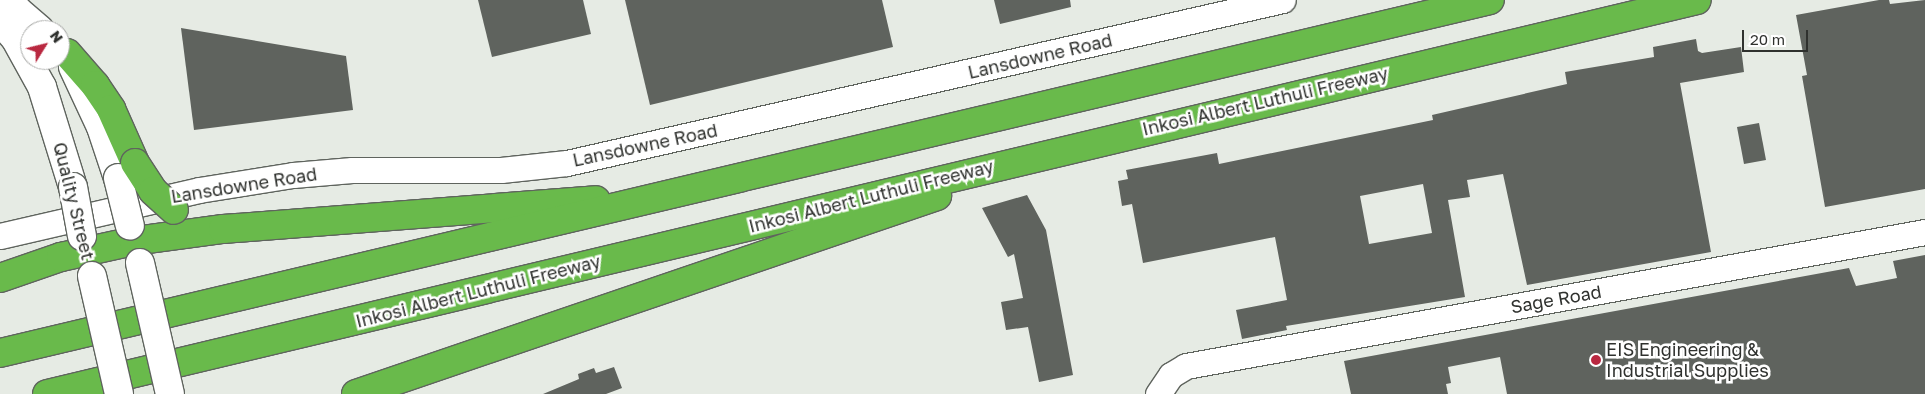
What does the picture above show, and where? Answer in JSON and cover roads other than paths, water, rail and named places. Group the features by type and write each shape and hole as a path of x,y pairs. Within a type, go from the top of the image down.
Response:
{"highway":[{"path":"0,353 674,195 1490,0"},
{"name":"Inkosi Albert Luthuli Freeway","path":"47,394 1082,144 1697,0"},
{"path":"70,58 95,85 111,109 126,170 174,210 223,228"},
{"path":"356,394 1082,144"},
{"path":"0,278 134,243 223,228 371,219 486,206 674,195"}],"street":[{"name":"Lansdowne Road","path":"0,236 198,190 293,175 352,170 501,170 575,161 1283,0"},
{"path":"0,2 17,10 28,20"},
{"name":"Quality Street","path":"0,21 15,38 42,87 73,187 119,394"},
{"path":"126,170 134,243 170,394"},
{"name":"Sage Road","path":"1158,394 1171,374 1186,366 1925,232"}],"place":[{"name":"EIS Engineering & Industrial Supplies","path":"1596,360"}]}
